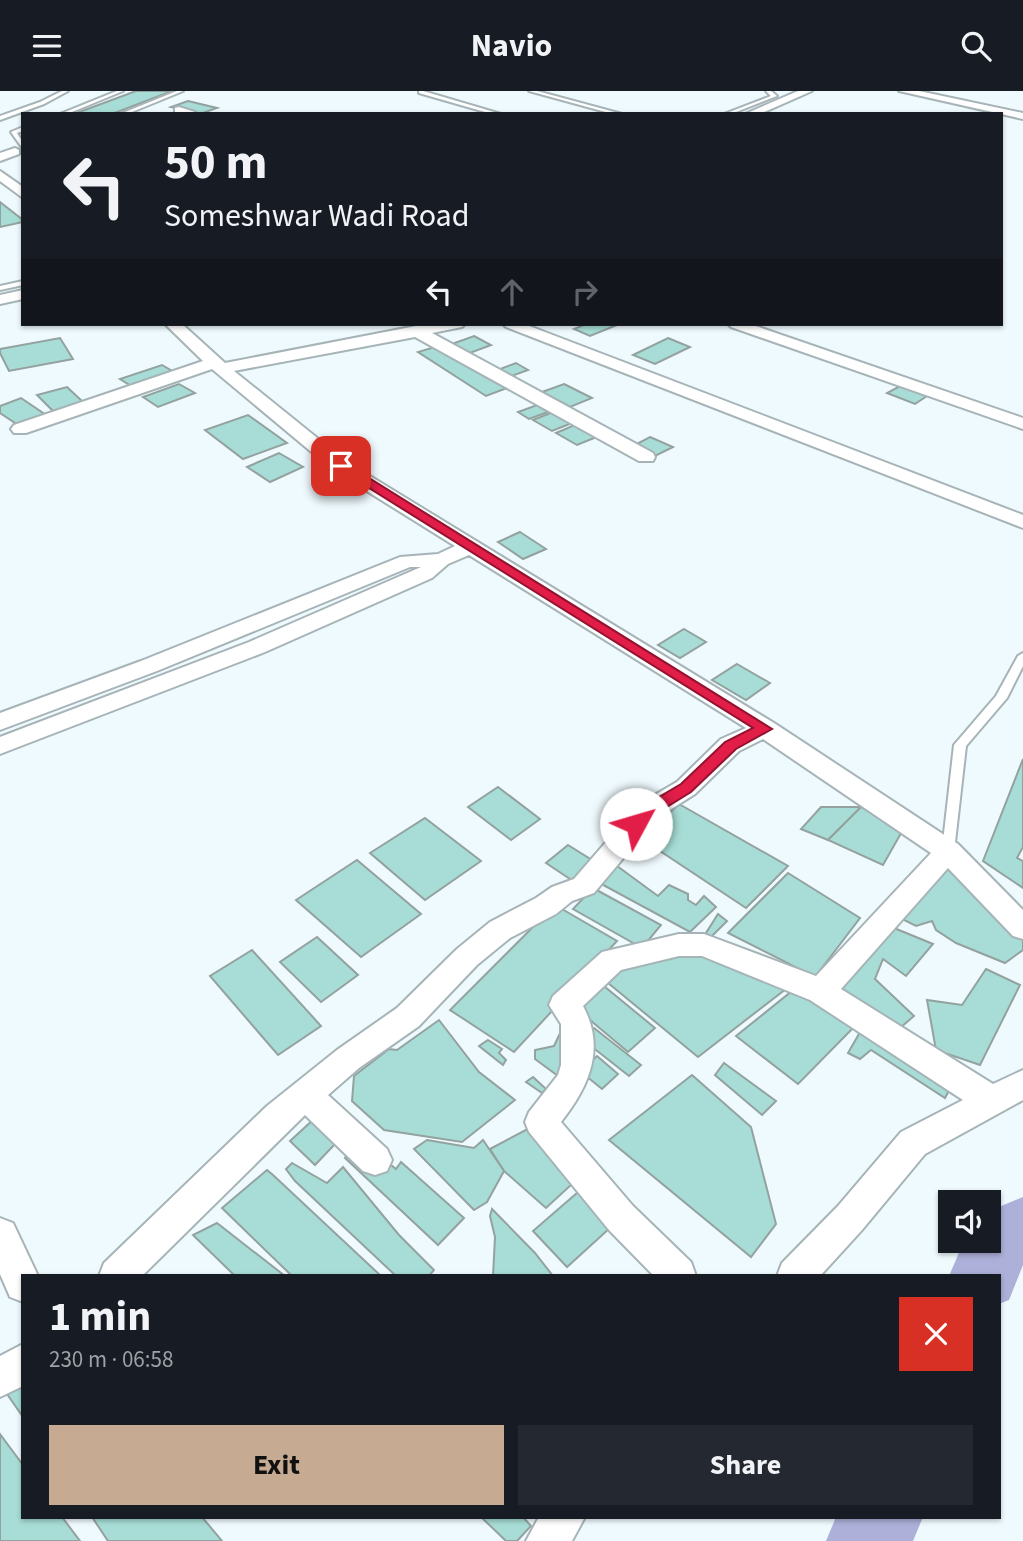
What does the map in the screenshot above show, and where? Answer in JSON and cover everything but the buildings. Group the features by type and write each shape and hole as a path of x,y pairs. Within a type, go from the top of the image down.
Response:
{"street":[{"path":"904,91 1023,116"},
{"path":"941,98 960,91"},
{"path":"755,112 803,93"},
{"path":"179,110 185,112"},
{"path":"0,157 20,149"},
{"path":"0,175 21,191"},
{"path":"0,300 21,295"},
{"path":"175,326 218,366 341,466 765,729 948,851 1023,928"},
{"path":"20,429 218,366 445,326"},
{"path":"517,326 1023,522"},
{"path":"742,326 1023,424"},
{"path":"416,331 646,457"},
{"path":"0,746 257,647 425,574 440,560 472,546"},
{"path":"0,722 149,666 407,561 440,560"},
{"path":"119,1274 279,1116 348,1059 408,1017 467,957 499,930 546,906 562,894 583,886 648,811 686,788 730,745 765,729"},
{"path":"821,991 948,851"},
{"path":"677,1274 621,1218 541,1122 568,1089 580,1064 577,1019 564,1005 612,960 679,945 704,945 821,991 992,1100"},
{"path":"797,1274 850,1218 913,1143 1023,1084"},
{"path":"306,1095 375,1160"},
{"path":"0,1235 21,1280"},
{"path":"0,1378 21,1364"},
{"path":"547,1541 564,1519"}],"lane":[{"path":"0,118 66,91"},
{"path":"67,112 121,91"},
{"path":"127,112 181,91"},
{"path":"423,91 421,92 492,112"},
{"path":"531,91 612,112"},
{"path":"731,112 775,96 768,91"},
{"path":"20,149 14,132 21,130"},
{"path":"0,288 21,283"},
{"path":"948,851 960,745 1001,698 1023,656"}],"waterway":[{"path":"985,1274 997,1243 1023,1229"},
{"path":"867,1541 882,1519"}],"route":[{"path":"341,466 765,729 730,745 686,788 648,811 636,824"}]}
